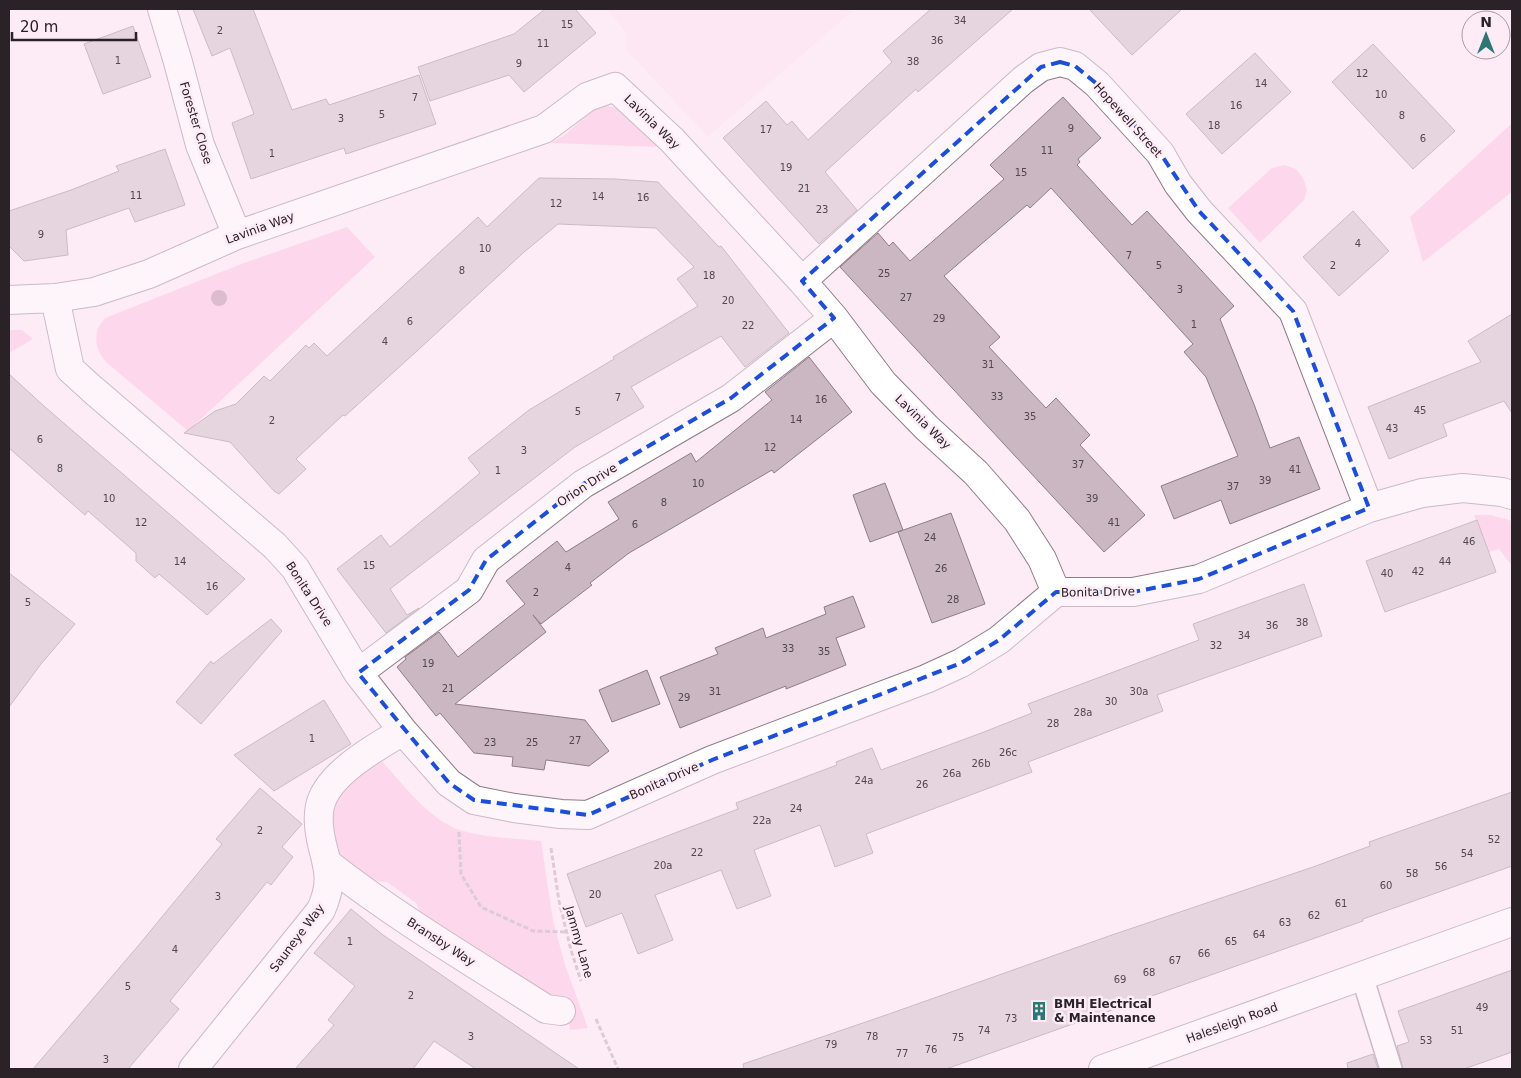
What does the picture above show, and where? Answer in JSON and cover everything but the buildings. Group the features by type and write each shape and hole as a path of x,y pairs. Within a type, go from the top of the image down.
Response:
{"street":[{"name":"Forester Close","path":"162,9 200,145 237,235"},
{"name":"Hopewell Street","path":"802,282 1023,80 1041,67 1060,62 1076,66 1097,84 1160,153 1178,184 1199,211 1293,311 1369,508"},
{"name":"Lavinia Way","path":"55,298 94,292 149,274 237,235 544,130 587,97 616,87 672,140 802,282 834,318 883,383 976,473 1018,520 1042,559 1056,592"},
{"path":"9,300 55,298"},
{"name":"Bonita Drive","path":"55,298 70,369 92,390 275,546 295,568 358,673 402,731 449,783 474,800 514,808 588,815 712,760 926,679 961,663 999,640 1056,592 1134,592 1199,579 1369,508 1422,493 1463,488 1502,492 1512,495"},
{"name":"Orion Drive","path":"358,673 469,590 486,560 583,484 731,398 834,318"},
{"name":"Sauneye Way","path":"192,1069 321,910 328,896 330,879 319,831 318,818 320,804 331,784 346,768 363,755 402,731"},
{"name":"Bransby Way","path":"327,863 426,934 546,1009 561,1011"},
{"name":"Halesleigh Road","path":"1119,1067 1512,922"}],"lane":[{"path":"1362,976 1391,1069"}],"path":[{"path":"458,789 460,874 481,907 533,931 566,932"},
{"name":"Jammy Lane","path":"548,812 550,841 559,901 582,985"},
{"path":"594,1012 618,1069"}],"highlighted area":[{"path":"1060,62 1075,66 1097,84 1160,153 1199,211 1293,311 1369,508 1199,579 1133,592 1056,592 999,640 961,663 712,760 588,815 474,800 449,783 358,673 469,590 486,560 583,484 731,398 834,318 802,281 1041,67"}],"shaded area":[{"path":"606,9 855,9 708,137 627,51 626,33"},
{"path":"605,105 613,107 628,116 657,147 551,143 566,134 596,107"},
{"path":"1512,123 1512,192 1423,262 1410,217"},
{"path":"1284,165 1296,169 1303,178 1307,190 1304,200 1260,243 1228,208 1272,168"},
{"path":"347,227 375,257 188,431 107,363 99,352 96,335 105,318 244,263"},
{"path":"9,330 22,330 33,339 9,353"},
{"path":"1474,515 1491,515 1512,521 1512,566 1499,549 1489,552"},
{"path":"380,759 425,808 446,824 478,834 541,841 553,920 565,965 588,1028 570,1030 565,1007 421,914 416,903 387,882 374,881 343,859 335,847 331,817 335,801 354,777"}],"place":[{"name":"BMH Electrical & Maintenance","path":"1039,1011"}]}
